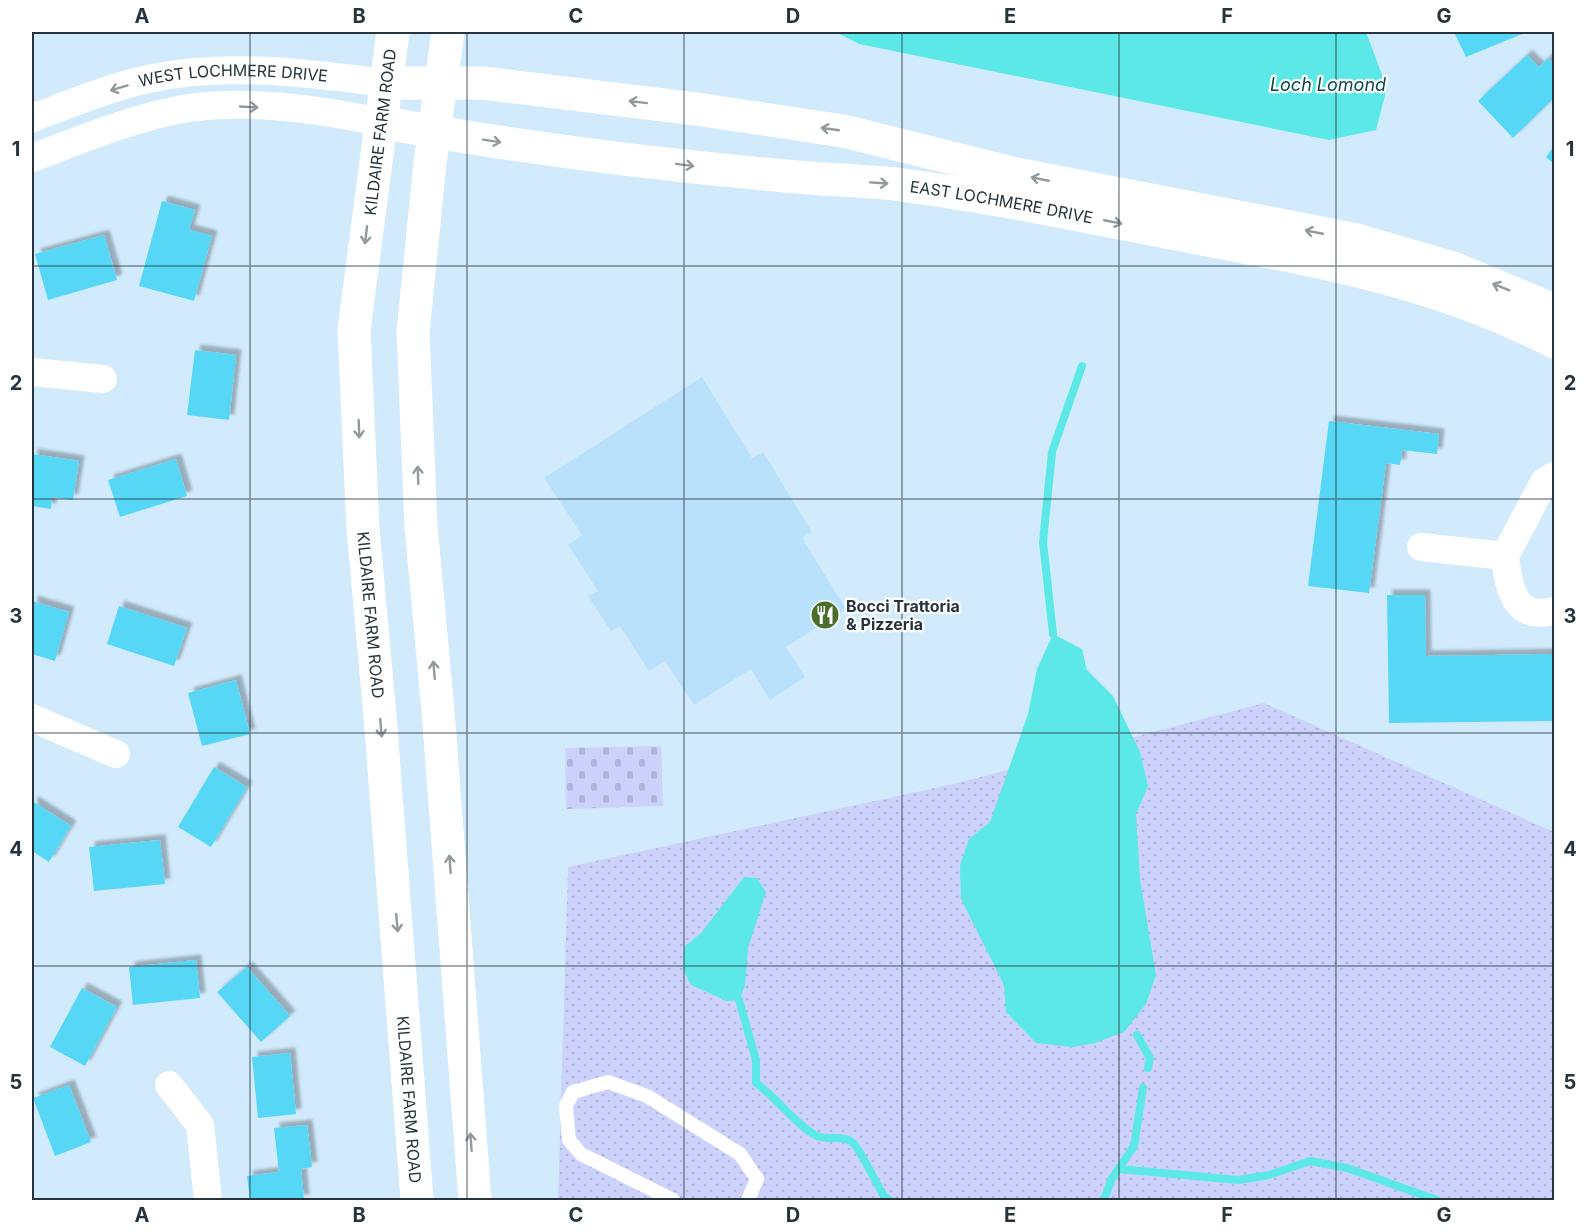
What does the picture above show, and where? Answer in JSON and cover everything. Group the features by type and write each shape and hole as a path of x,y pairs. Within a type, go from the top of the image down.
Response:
{"street":[{"name":"KILDAIRE FARM ROAD","path":"393,32 354,330 363,529 382,740 417,1200"},
{"path":"448,32 434,132 413,332 421,526 438,711 475,1200"},
{"name":"WEST LOCHMERE DRIVE","path":"32,118 86,98 149,79 200,72 315,74 385,83 442,83"},
{"name":"EAST LOCHMERE DRIVE","path":"442,83 483,83 696,109 843,131 1016,174 1357,240 1453,268 1554,310"},
{"name":"WEST LOCHMERE DRIVE","path":"32,158 131,121 190,108 223,106 279,108 434,132"},
{"name":"EAST LOCHMERE DRIVE","path":"434,132 548,149 786,176 893,184 990,198 1351,267 1441,292 1518,323 1554,342"},
{"path":"32,372 103,379"},
{"path":"1554,476 1544,482 1505,556 1508,583 1519,605 1526,610 1554,611"},
{"path":"1421,547 1505,556"},
{"path":"32,718 116,754"},
{"path":"169,1085 200,1125 208,1200"}],"lane":[{"path":"673,1200 581,1154 569,1140 566,1106 573,1092 608,1082 656,1101 740,1154 757,1179 748,1200"}],"shaded area":[{"path":"702,377 752,458 763,452 812,532 802,538 846,609 786,647 805,677 770,700 751,669 694,705 665,661 649,671 620,626 611,631 588,596 598,591 568,545 582,535 544,478"}],"green space":[{"path":"1264,703 1554,832 1554,1200 558,1200 568,867 954,784"},
{"path":"661,746 663,806 566,809 565,748"}],"water":[{"name":"Loch Lomond","path":"836,32 1366,32 1387,88 1376,130 1329,140 859,44"},
{"path":"1053,634 1082,649 1087,670 1113,696 1140,752 1148,786 1136,814 1140,879 1156,975 1146,1004 1124,1032 1095,1043 1072,1047 1036,1043 1006,1012 1004,985 961,899 960,865 969,839 990,822 1028,714 1037,669"},
{"path":"744,877 757,878 766,892 748,948 745,986 739,1000 727,1001 691,985 683,969 684,947 701,933"}],"building":[{"path":"1454,32 1527,32 1466,57"},
{"path":"1527,55 1539,67 1548,58 1554,65 1554,98 1513,138 1478,101"},
{"path":"1554,146 1554,164 1546,157"},
{"path":"162,201 195,210 189,230 212,236 194,301 139,286"},
{"path":"104,235 117,280 48,300 35,254"},
{"path":"195,350 236,355 229,420 187,415"},
{"path":"1329,421 1439,434 1437,454 1402,450 1400,465 1386,463 1369,593 1308,586"},
{"path":"32,454 79,461 73,500 52,497 51,509 32,506"},
{"path":"176,459 187,496 120,517 108,480"},
{"path":"1387,595 1425,595 1426,656 1554,654 1554,721 1389,723"},
{"path":"32,601 69,612 55,661 32,654"},
{"path":"119,606 187,628 174,666 107,644"},
{"path":"236,680 250,734 202,746 188,693"},
{"path":"214,767 247,787 211,847 178,827"},
{"path":"32,801 71,826 49,862 32,851"},
{"path":"160,840 165,884 94,891 89,847"},
{"path":"196,960 200,998 133,1005 129,967"},
{"path":"247,967 290,1016 261,1042 217,992"},
{"path":"82,988 117,1007 85,1066 50,1047"},
{"path":"290,1053 296,1114 258,1118 252,1057"},
{"path":"69,1085 91,1142 55,1156 33,1098"},
{"path":"307,1125 312,1167 301,1169 304,1200 250,1200 247,1176 279,1172 274,1128"}],"waterway":[{"path":"1053,634 1043,542 1052,452 1082,366"},
{"path":"739,1000 756,1060 756,1083 810,1132 817,1136 844,1139 853,1143 884,1196 890,1200"},
{"path":"1137,1035 1150,1058 1148,1068"},
{"path":"1104,1200 1111,1180 1134,1146 1143,1088"},
{"path":"1119,1169 1238,1180 1269,1175 1310,1161 1347,1168 1437,1200"}],"place":[{"name":"Bocci Trattoria & Pizzeria","path":"825,615"}]}
